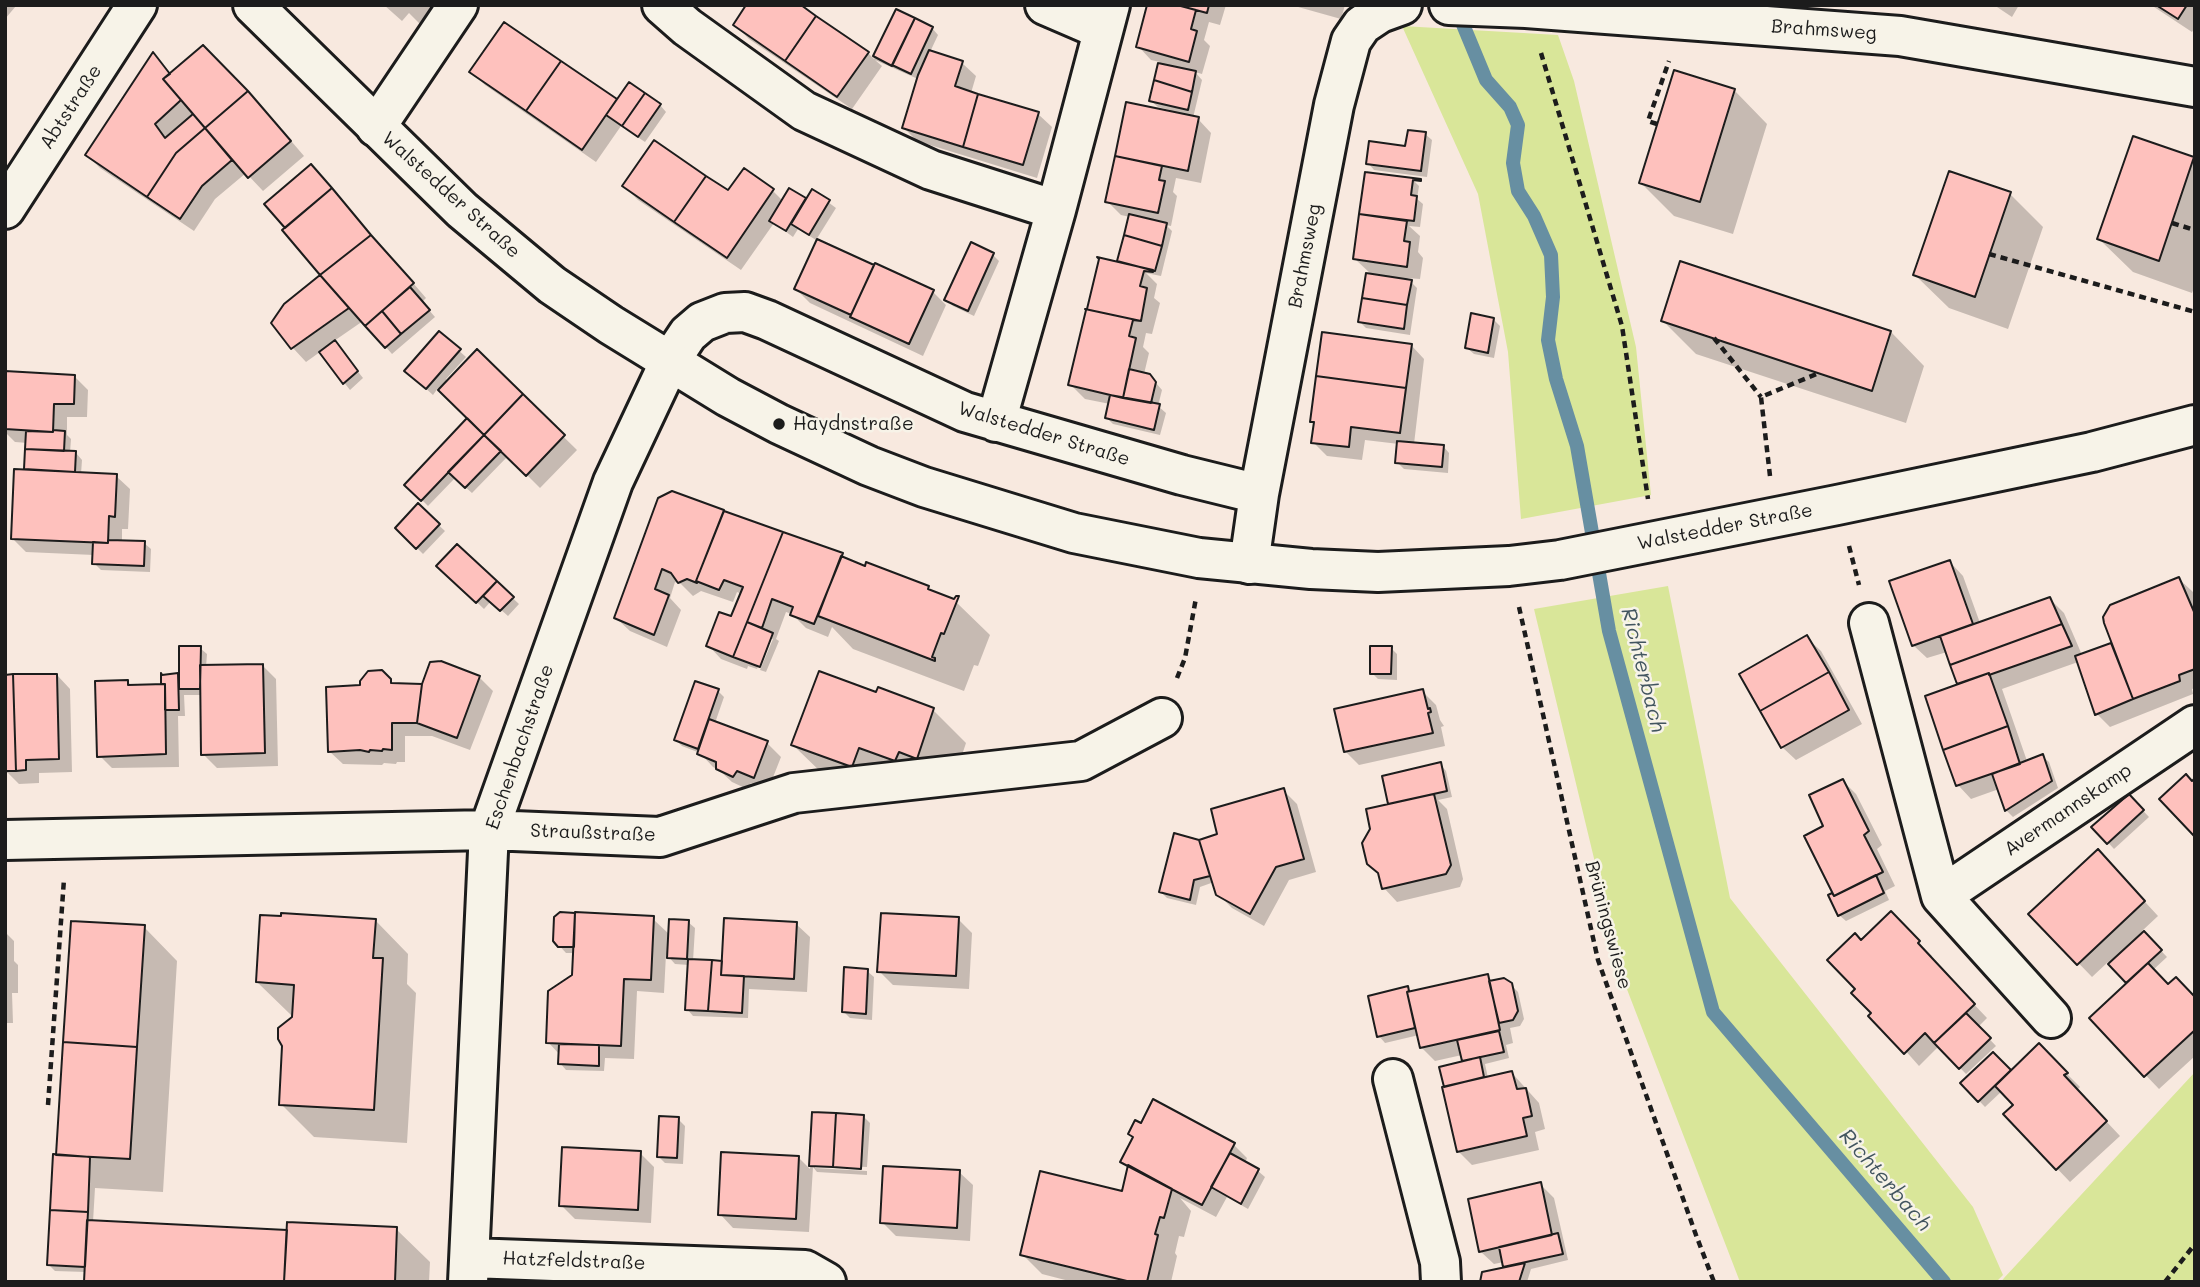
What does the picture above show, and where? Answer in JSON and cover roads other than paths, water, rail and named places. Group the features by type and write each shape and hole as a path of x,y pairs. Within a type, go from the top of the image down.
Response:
{"street":[{"name":"Abtstraße","path":"5,209 137,5"},
{"name":"Walstedder Straße","path":"253,5 462,210 552,285 670,361 779,424 869,466 924,487 1074,533 1199,558 1248,564 1378,572 1509,566 1560,560 1774,518 2092,452 2195,425"},
{"path":"376,127 458,5"},
{"path":"996,422 1107,18 1045,5"},
{"name":"Brahmsweg","path":"1259,494 1334,105 1351,41 1362,25 1380,13 1402,5"},
{"name":"Brahmsweg","path":"1449,5 1900,36 2195,87"},
{"path":"674,16 804,111 931,170 1056,210"},
{"name":"Walstedder Straße","path":"670,361 688,334 702,322 725,313 746,312 965,412 1182,475 1259,494"},
{"name":"Eschenbachstraße","path":"469,1270 489,830 613,482 670,361"},
{"path":"1248,564 1259,494"},
{"path":"1869,623 1941,895 2051,1018"},
{"name":"Straußstraße","path":"5,840 489,830 660,837 794,793 1081,761 1162,718"},
{"name":"Avermannskamp","path":"1941,895 2195,725"},
{"path":"1393,1079 1440,1262 1441,1282"},
{"name":"Hatzfeldstraße","path":"469,1270 815,1276"}],"waterway":[{"name":"Richterbach","path":"1457,10 1486,80 1510,107 1518,125 1513,163 1518,191 1534,216 1551,255 1553,297 1548,340 1556,379 1577,446 1609,631 1713,1012 1944,1282"}],"place":[{"name":"Haydnstraße","path":"779,424"}]}
